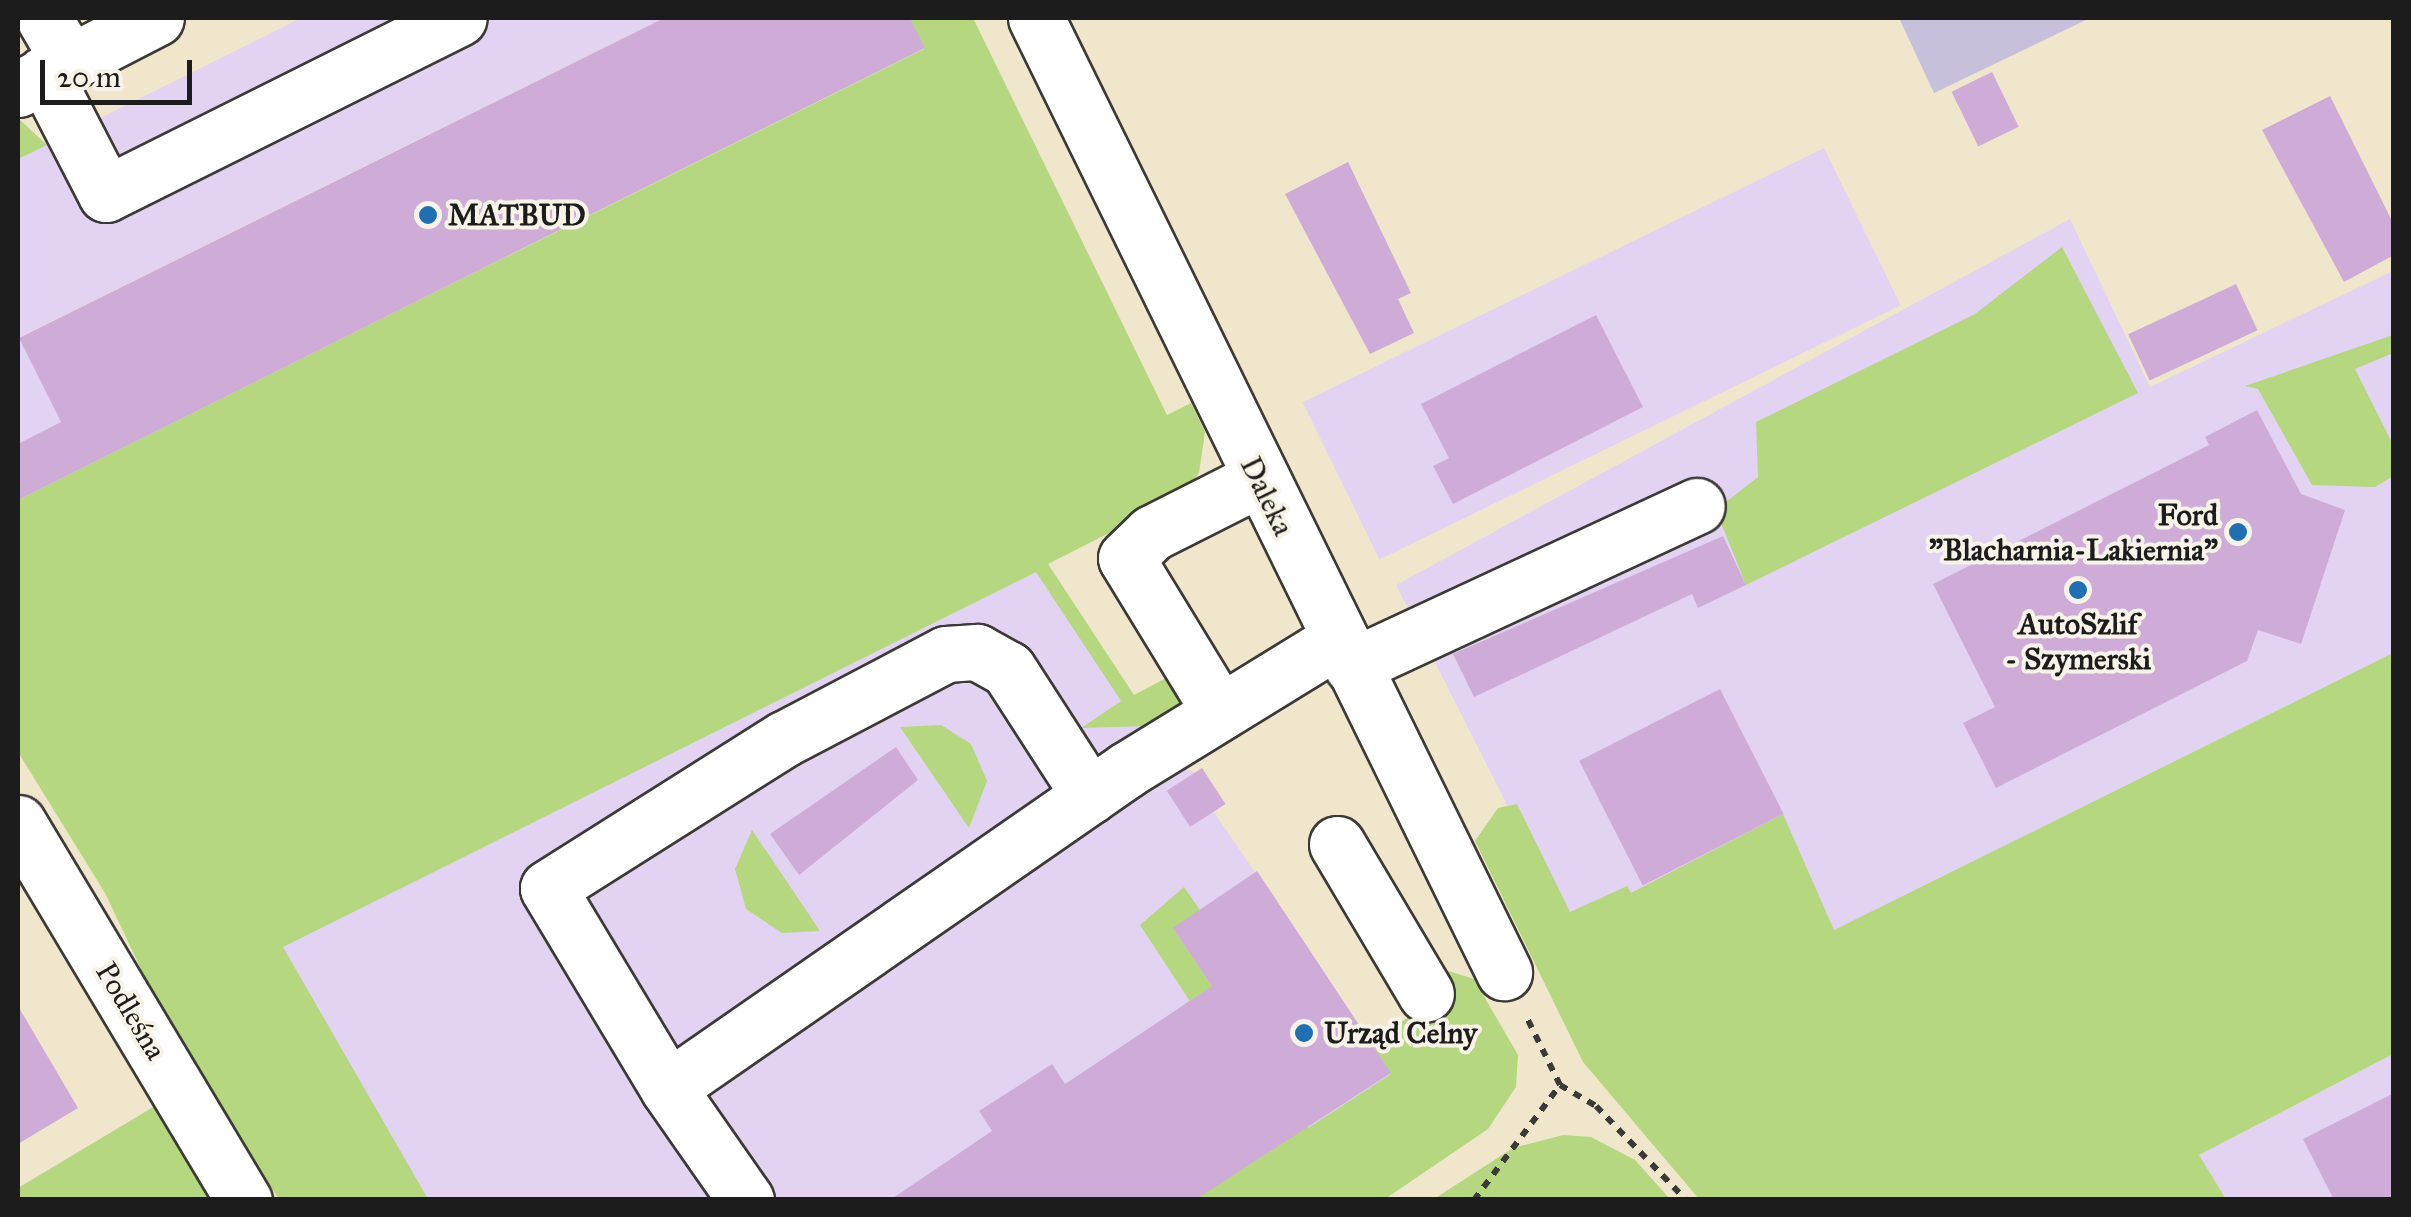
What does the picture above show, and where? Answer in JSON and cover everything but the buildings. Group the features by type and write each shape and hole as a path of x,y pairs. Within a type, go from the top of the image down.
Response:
{"street":[{"path":"156,18 43,60 106,194 459,18"},
{"name":"Daleka","path":"1036,18 1504,972"},
{"path":"1220,712 1126,558 1152,533 1259,479"},
{"path":"668,1088 1090,796 1220,712 1345,653 1696,506"},
{"path":"746,1200 668,1088 548,888 784,739 946,654 977,652 1008,670 1090,796"},
{"name":"Podleśna","path":"18,822 244,1200"},
{"path":"1337,844 1416,977 1480,924"}],"path":[{"path":"1504,972 1560,1085 1596,1106 1686,1200"},
{"path":"1474,1200 1560,1085"}],"shaded area":[{"path":"301,18 664,18 20,337 83,467 18,500 18,159"},
{"path":"1899,18 2090,18 1934,93"},
{"path":"1824,148 1901,305 1379,560 1303,402"},
{"path":"2070,219 2150,387 2393,271 2393,653 1623,1035 1396,585"},
{"path":"1048,564 1151,724 1186,769 1209,779 1225,804 1214,812 1391,1073 1305,1199 350,1199 210,963"},
{"path":"2393,1054 2393,1199 2226,1199 2199,1155"}],"green space":[{"path":"910,18 973,18 1167,415 1191,403 1205,432 1199,473 1182,496 1048,564 1134,695 1168,677 1180,703 1147,726 1081,728 1121,701 1036,572 283,947 428,1199 279,1199 177,1045 105,893 18,752 18,500 924,49"},
{"path":"18,118 47,145 18,159"},
{"path":"2062,247 2138,393 1746,585 1719,518 1722,505 1758,477 1756,422 1975,314"},
{"path":"2393,335 2393,353 2355,369 2393,445 2393,476 2375,487 2312,485 2258,389 2245,386"},
{"path":"2393,653 2393,1054 2199,1155 2226,1199 1699,1199 1583,1062 1475,841 1498,808 1517,804 1570,912 1627,886 1631,893 1783,814 1834,930"},
{"path":"941,725 971,744 987,781 969,828 900,727"},
{"path":"752,830 820,931 782,933 746,909 735,869"},
{"path":"1184,887 1200,910 1174,929 1267,1069 1244,1084 1140,925"},
{"path":"1436,967 1474,979 1518,1055 1516,1087 1488,1129 1385,1199 1195,1200 1295,1110 1308,1128 1391,1074 1371,1043 1413,1014"},
{"path":"160,1103 218,1199 18,1199 18,1188"},
{"path":"1563,1135 1591,1137 1635,1160 1670,1199 1434,1199 1513,1148"}],"place":[{"name":"MATBUD","path":"428,215"},
{"name":"Ford \"Blacharnia-Lakiernia\"","path":"2238,532"},
{"name":"AutoSzlif - Szymerski","path":"2078,590"},
{"name":"Urząd Celny","path":"1304,1033"}]}
